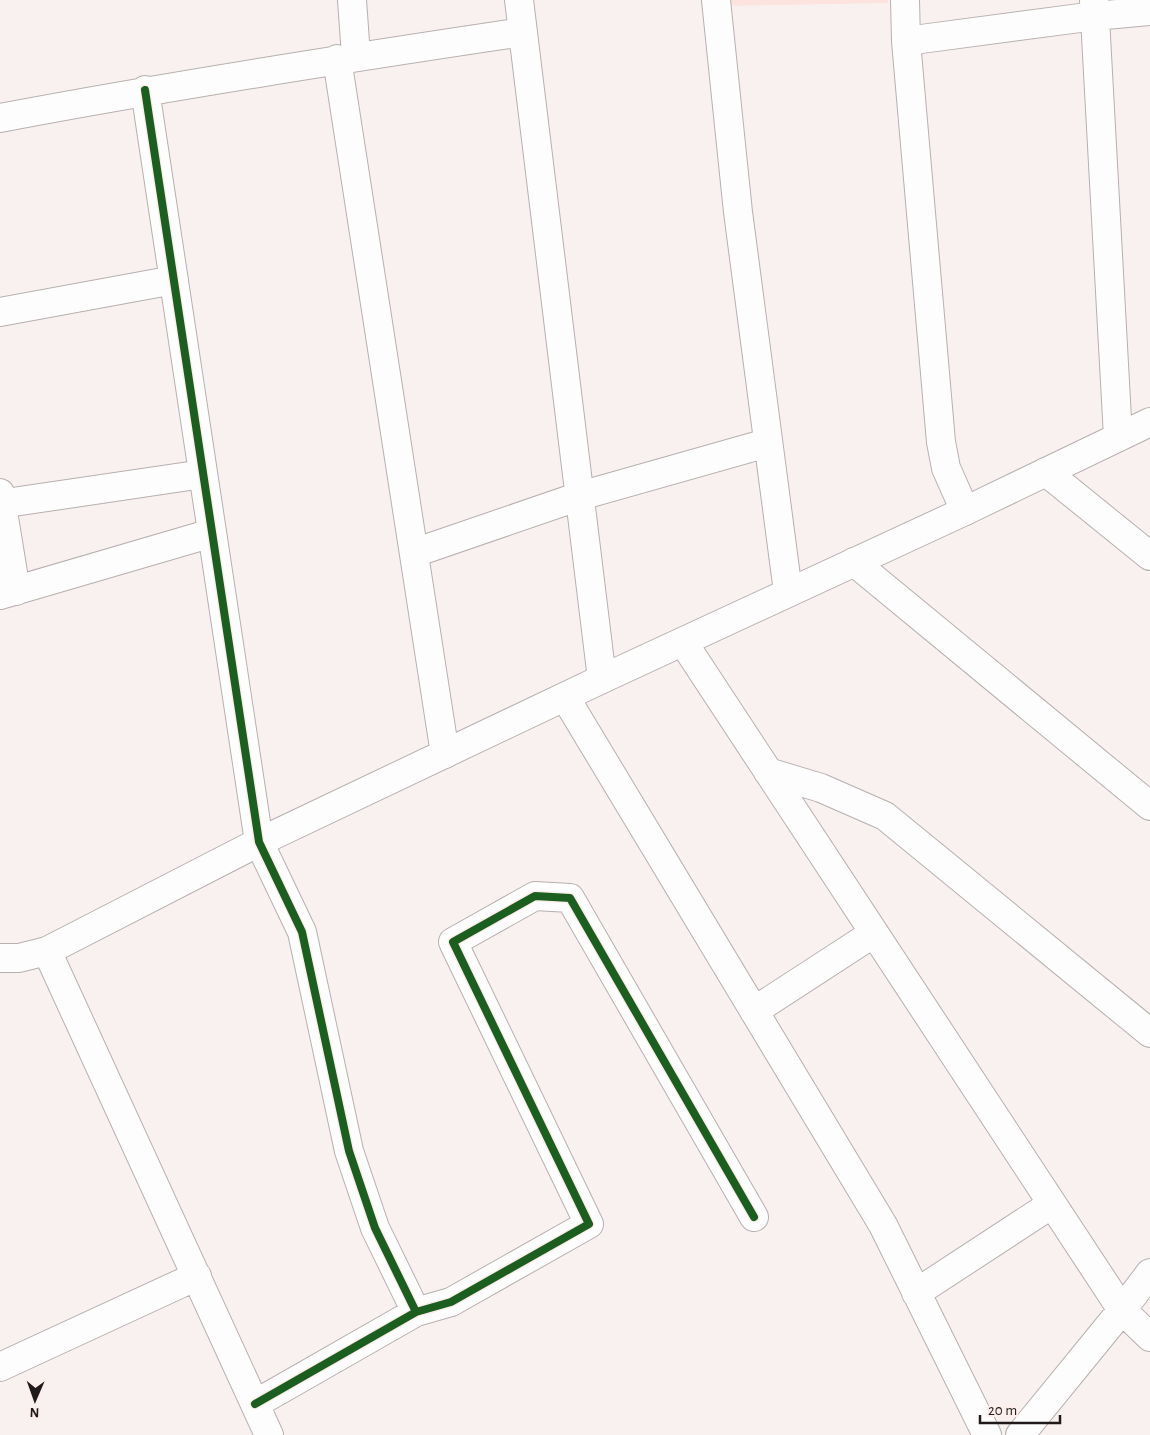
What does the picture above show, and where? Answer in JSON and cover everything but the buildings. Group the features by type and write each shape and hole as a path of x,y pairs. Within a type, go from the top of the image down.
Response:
{"street":[{"path":"352,0 347,58 414,553 445,754"},
{"path":"519,0 602,679"},
{"path":"716,0 738,212 788,592"},
{"path":"905,0 906,41 941,442 946,468 965,511"},
{"path":"906,41 1095,8 1150,11"},
{"path":"1095,8 1118,437"},
{"path":"0,118 145,90 523,32"},
{"path":"145,90 259,842 302,932 349,1151 375,1228 416,1312"},
{"path":"0,312 174,280"},
{"path":"6,961 46,951 259,842 602,679 965,511 1150,422"},
{"path":"414,553 580,496 767,442"},
{"path":"1046,472 1150,556"},
{"path":"203,474 1,500 8,593 212,533"},
{"path":"854,562 1150,806"},
{"path":"682,642 1122,1310 1150,1337"},
{"path":"565,697 883,1226 987,1435"},
{"path":"768,772 821,788 885,816 1150,1033"},
{"path":"255,1404 416,1312 451,1302 589,1224 453,942 535,896 570,898 754,1218"},
{"path":"754,1011 874,932"},
{"path":"46,951 269,1435"},
{"path":"916,1293 1052,1204"},
{"path":"1020,1435 1150,1273"},
{"path":"0,1367 197,1276"}],"shaded area":[{"path":"717,0 888,0 888,3 717,6"}],"cycle path":[{"path":"145,90 259,842 302,932 349,1151 375,1228 416,1312"},
{"path":"255,1404 416,1312 451,1302 589,1224 453,942 535,896 570,898 754,1217"}]}
